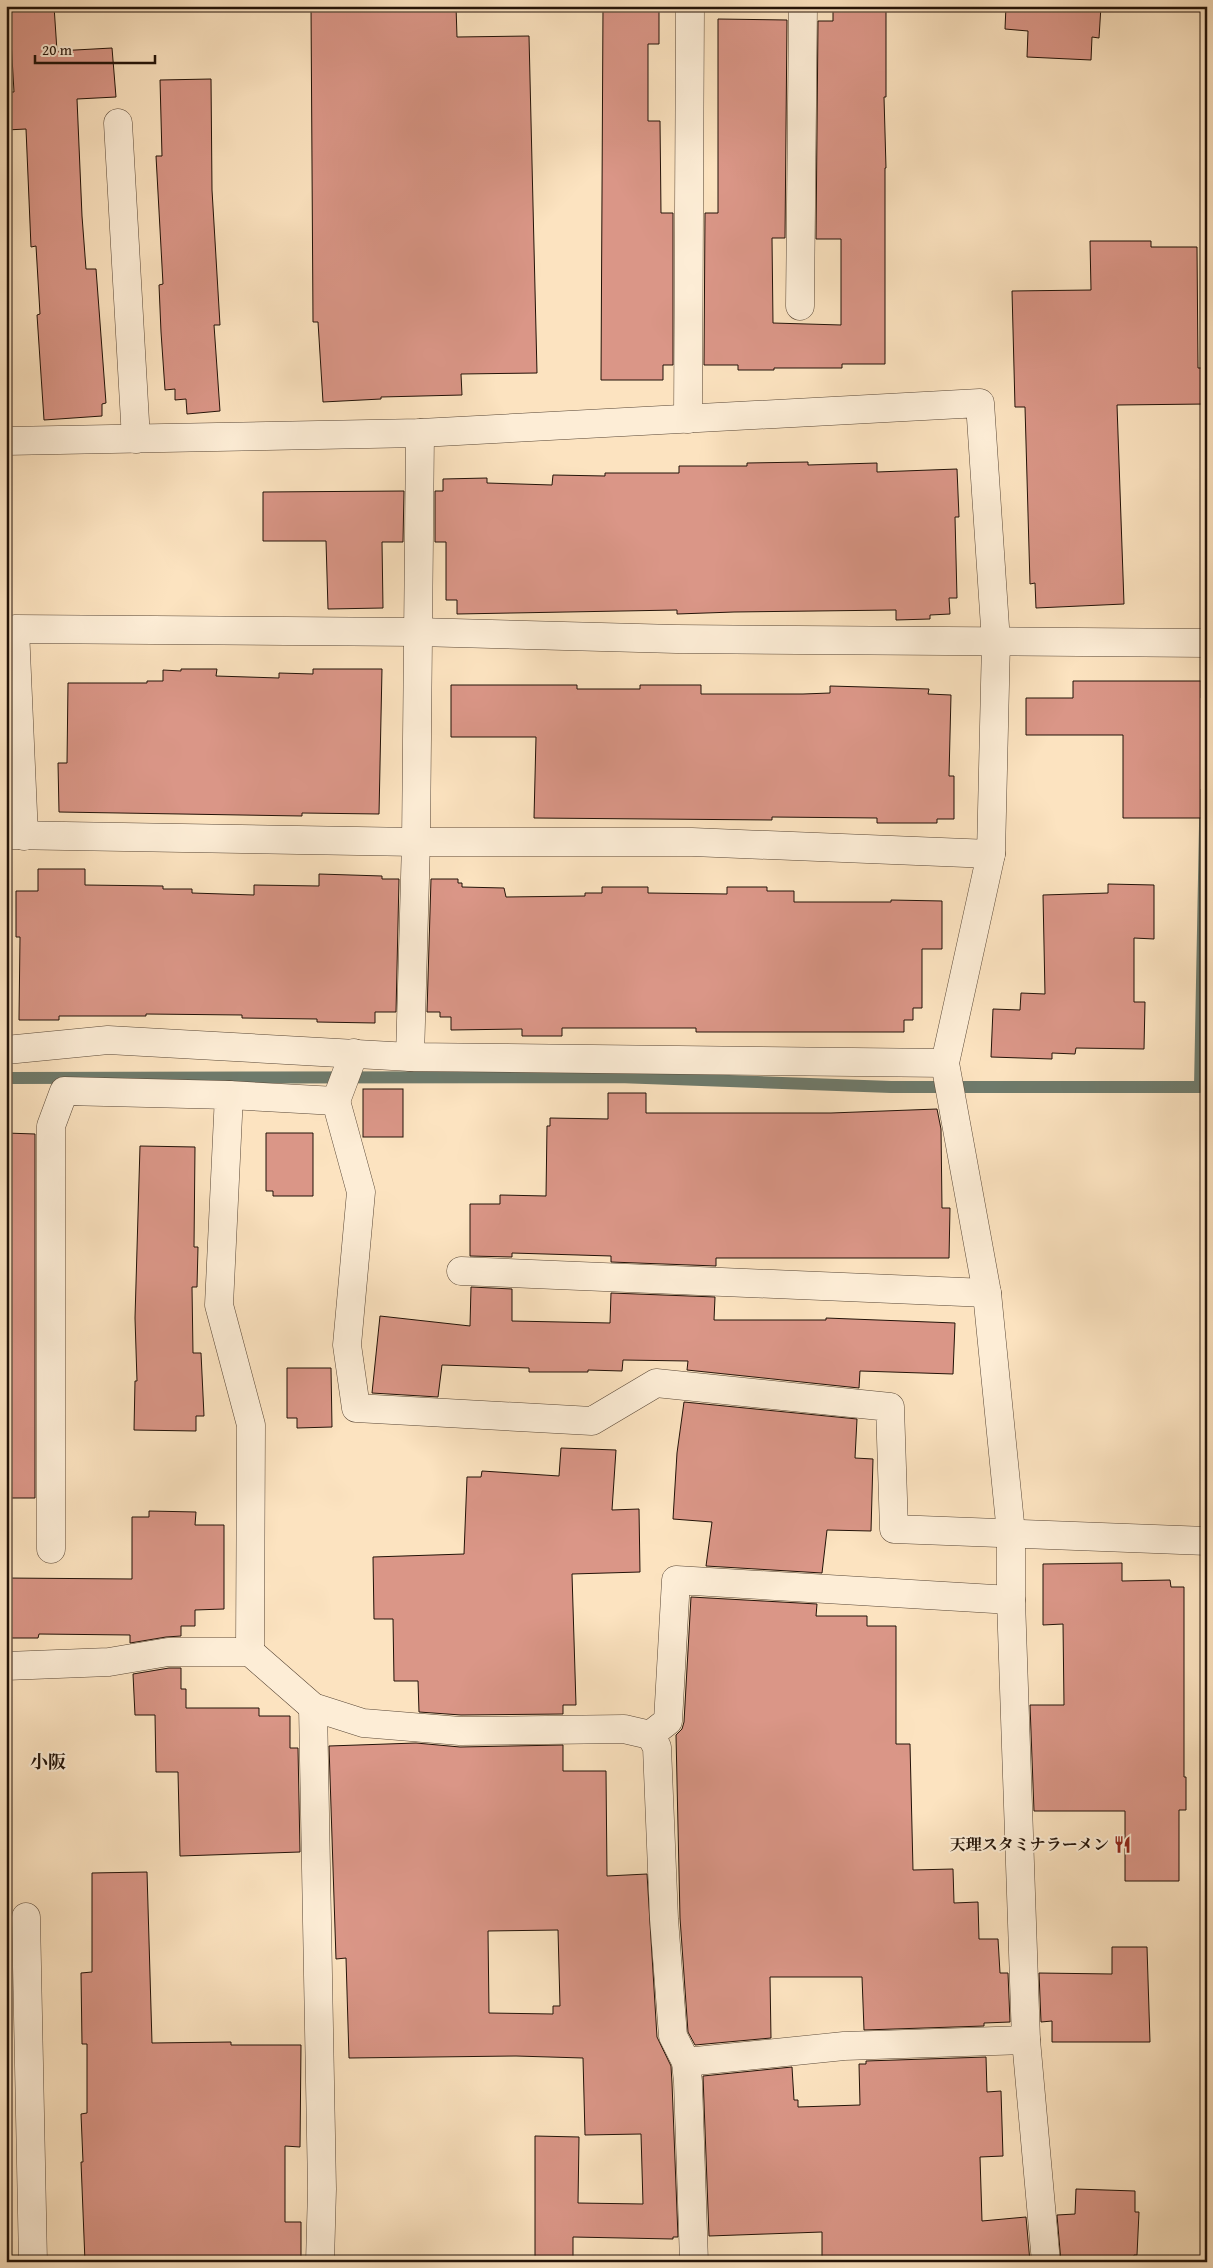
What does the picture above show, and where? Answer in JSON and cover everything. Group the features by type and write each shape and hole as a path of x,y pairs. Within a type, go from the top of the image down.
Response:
{"street":[{"path":"688,419 690,6"},
{"path":"800,306 803,6"},
{"path":"118,123 136,440"},
{"path":"6,442 420,433 980,403 996,642 991,854 945,1064 987,1293 1011,1533 1011,1600 1026,2040 1046,2262"},
{"path":"410,1057 416,842 420,433"},
{"path":"991,854 692,842 416,842 15,836 15,629 417,632 676,640 1207,643"},
{"path":"6,1050 108,1040 410,1057 945,1064"},
{"path":"354,1053 336,1101 361,1192 347,1345 356,1408 592,1421 656,1383 890,1407 894,1529 1207,1541"},
{"path":"50,1549 50,1126 64,1091 229,1095 336,1101"},
{"path":"229,1095 219,1305 251,1425 250,1652"},
{"path":"461,1271 987,1293"},
{"path":"650,1735 668,1721 676,1580 1011,1600"},
{"path":"6,1666 109,1662 168,1652 250,1652 313,1707 363,1723 460,1731 624,1729 650,1735 658,1747 664,1919 673,2036 686,2062 688,2082 694,2262"},
{"path":"313,1707 322,2189 320,2262"},
{"path":"26,1917 33,2262"},
{"path":"686,2062 844,2046 1026,2040"}],"building":[{"path":"9,6 54,6 57,51 112,48 116,97 77,99 86,269 96,269 106,403 102,404 102,416 44,420 37,315 40,314 36,246 31,247 26,129 6,130 6,92 14,92"},
{"path":"311,6 456,6 457,37 529,36 537,373 461,374 462,395 381,397 381,399 323,402 318,322 313,322"},
{"path":"603,6 659,6 659,44 648,44 648,121 660,121 661,213 673,213 673,365 663,365 663,380 601,380"},
{"path":"833,6 886,6 886,97 884,97 886,168 885,364 842,364 842,368 774,368 774,370 738,370 738,365 704,365 705,213 718,213 718,19 787,20 785,238 772,238 773,323 841,325 841,239 816,239 818,21 833,21"},
{"path":"1006,6 1101,6 1099,38 1092,37 1091,60 1027,57 1028,31 1005,29"},
{"path":"211,79 212,190 220,325 214,325 220,411 187,414 186,399 175,400 175,389 165,390 159,285 163,284 156,156 162,156 160,80"},
{"path":"1090,241 1151,241 1151,247 1197,247 1198,368 1206,368 1206,404 1117,405 1124,604 1036,608 1035,583 1030,584 1025,407 1015,407 1012,291 1091,290"},
{"path":"808,462 808,465 877,463 877,472 957,469 959,517 955,517 957,598 949,598 950,614 930,615 930,619 896,620 896,610 677,614 677,610 457,614 457,600 446,600 446,542 435,542 435,491 443,491 443,479 487,478 487,483 552,485 553,475 605,476 605,473 679,473 679,466 747,466 747,463"},
{"path":"404,491 403,542 382,542 383,608 328,609 326,541 263,541 263,492"},
{"path":"181,669 217,669 216,676 279,678 279,673 313,674 313,669 382,669 379,814 302,813 302,816 59,812 58,763 67,763 68,683 147,683 147,681 163,681 163,670 181,671"},
{"path":"1073,681 1201,681 1201,698 1204,698 1204,758 1207,758 1207,789 1201,789 1201,818 1123,818 1123,735 1026,735 1026,698 1073,698"},
{"path":"451,685 577,685 577,689 640,689 640,685 701,685 701,694 830,693 830,686 929,689 928,694 951,695 949,776 954,776 954,819 937,819 937,823 877,823 877,818 772,817 772,820 534,818 536,737 451,737"},
{"path":"38,869 85,869 85,885 163,886 163,889 192,889 192,893 254,895 254,885 319,886 319,874 382,876 382,879 399,879 396,1012 375,1012 375,1023 317,1022 317,1019 242,1018 242,1015 146,1014 146,1016 59,1016 59,1020 19,1020 20,937 16,937 16,891 38,891"},
{"path":"431,879 458,879 458,883 462,883 462,887 504,888 506,897 585,896 585,893 602,893 602,887 648,887 648,893 727,894 727,887 767,887 767,891 794,891 794,902 942,901 942,949 922,949 922,1008 913,1008 913,1020 904,1020 904,1032 696,1032 696,1028 562,1028 562,1036 522,1036 522,1029 451,1030 451,1017 440,1017 440,1012 427,1012"},
{"path":"1108,884 1154,885 1154,939 1134,938 1134,1002 1145,1002 1144,1049 1076,1048 1075,1054 1052,1053 1052,1059 991,1057 993,1009 1020,1010 1021,993 1045,994 1043,895 1108,893"},
{"path":"363,1089 403,1089 403,1137 363,1137"},
{"path":"608,1093 646,1093 646,1113 831,1113 937,1109 941,1129 942,1208 950,1208 949,1258 716,1258 716,1266 611,1262 611,1256 512,1253 512,1257 470,1256 470,1204 500,1204 500,1195 546,1196 547,1126 550,1126 550,1118 608,1119"},
{"path":"6,1133 35,1134 35,1498 6,1498"},
{"path":"266,1133 313,1133 313,1196 273,1196 273,1191 266,1191"},
{"path":"140,1146 195,1147 194,1247 198,1247 197,1287 192,1287 193,1353 201,1353 204,1416 196,1416 196,1431 134,1430 135,1381 137,1381 135,1318"},
{"path":"471,1287 512,1289 512,1321 610,1323 611,1293 715,1297 714,1320 826,1320 826,1318 955,1323 953,1374 860,1371 859,1388 687,1370 688,1361 623,1360 622,1371 588,1370 588,1372 529,1372 529,1368 442,1365 438,1397 372,1393 380,1316 470,1326"},
{"path":"287,1368 331,1368 332,1427 297,1428 297,1418 287,1418"},
{"path":"684,1402 857,1419 855,1458 873,1459 871,1531 827,1530 822,1573 706,1566 712,1522 673,1519 677,1453"},
{"path":"561,1448 616,1450 612,1510 639,1509 640,1572 572,1574 576,1705 563,1705 563,1714 461,1715 419,1712 418,1681 394,1681 393,1619 374,1619 373,1557 464,1554 467,1477 481,1477 482,1471 559,1476"},
{"path":"149,1511 196,1512 195,1525 224,1525 224,1609 195,1610 195,1626 181,1626 181,1636 130,1643 130,1635 39,1634 38,1638 6,1638 6,1578 132,1579 132,1517 149,1517"},
{"path":"1122,1563 1122,1581 1170,1580 1171,1587 1184,1587 1184,1777 1186,1777 1186,1810 1179,1810 1179,1881 1125,1881 1125,1811 1034,1811 1030,1705 1064,1705 1063,1624 1043,1625 1043,1564"},
{"path":"691,1597 817,1604 816,1616 867,1616 867,1626 896,1626 896,1744 910,1744 913,1870 953,1869 954,1903 978,1902 979,1939 998,1939 1000,1973 1008,1973 1010,2022 984,2023 984,2026 864,2030 862,1977 770,1977 771,2038 695,2045 688,2032 680,1918 676,1735 682,1729 684,1722"},
{"path":"181,1668 181,1689 186,1689 186,1708 259,1708 259,1716 290,1716 290,1748 298,1748 300,1852 180,1856 178,1772 156,1772 155,1715 135,1715 133,1674"},
{"path":"416,1743 460,1747 563,1745 563,1771 606,1771 607,1876 647,1874 657,2037 671,2066 678,2237 673,2237 673,2239 573,2237 573,2262 535,2262 535,2136 579,2137 578,2203 643,2204 641,2134 585,2135 583,2058 516,2056 349,2058 346,1958 336,1959 329,1746","holes":["558,1930 560,2006 553,2006 553,2014 489,2013 488,1931"]},
{"path":"147,1872 152,2043 231,2042 231,2045 301,2045 300,2147 285,2146 285,2222 301,2222 301,2262 85,2262 81,2114 87,2113 87,2044 82,2044 81,1973 92,1972 92,1873"},
{"path":"1112,1947 1147,1947 1150,2042 1052,2042 1052,2021 1041,2022 1039,1973 1112,1974"},
{"path":"986,2057 987,2092 1001,2091 1003,2156 980,2157 982,2221 1026,2217 1030,2262 822,2262 822,2232 709,2236 703,2076 792,2067 794,2100 798,2100 798,2107 860,2105 859,2064 866,2064 866,2061"},
{"path":"1076,2189 1135,2191 1135,2212 1139,2212 1137,2255 1134,2255 1133,2262 1061,2262 1057,2215 1075,2214"}],"waterway":[{"path":"6,1078 618,1077 891,1087 1200,1087 1206,774"}],"place":[{"name":"天理スタミナラーメン","path":"1123,1844"}],"district":[{"name":"小阪","path":"48,1761"}]}
